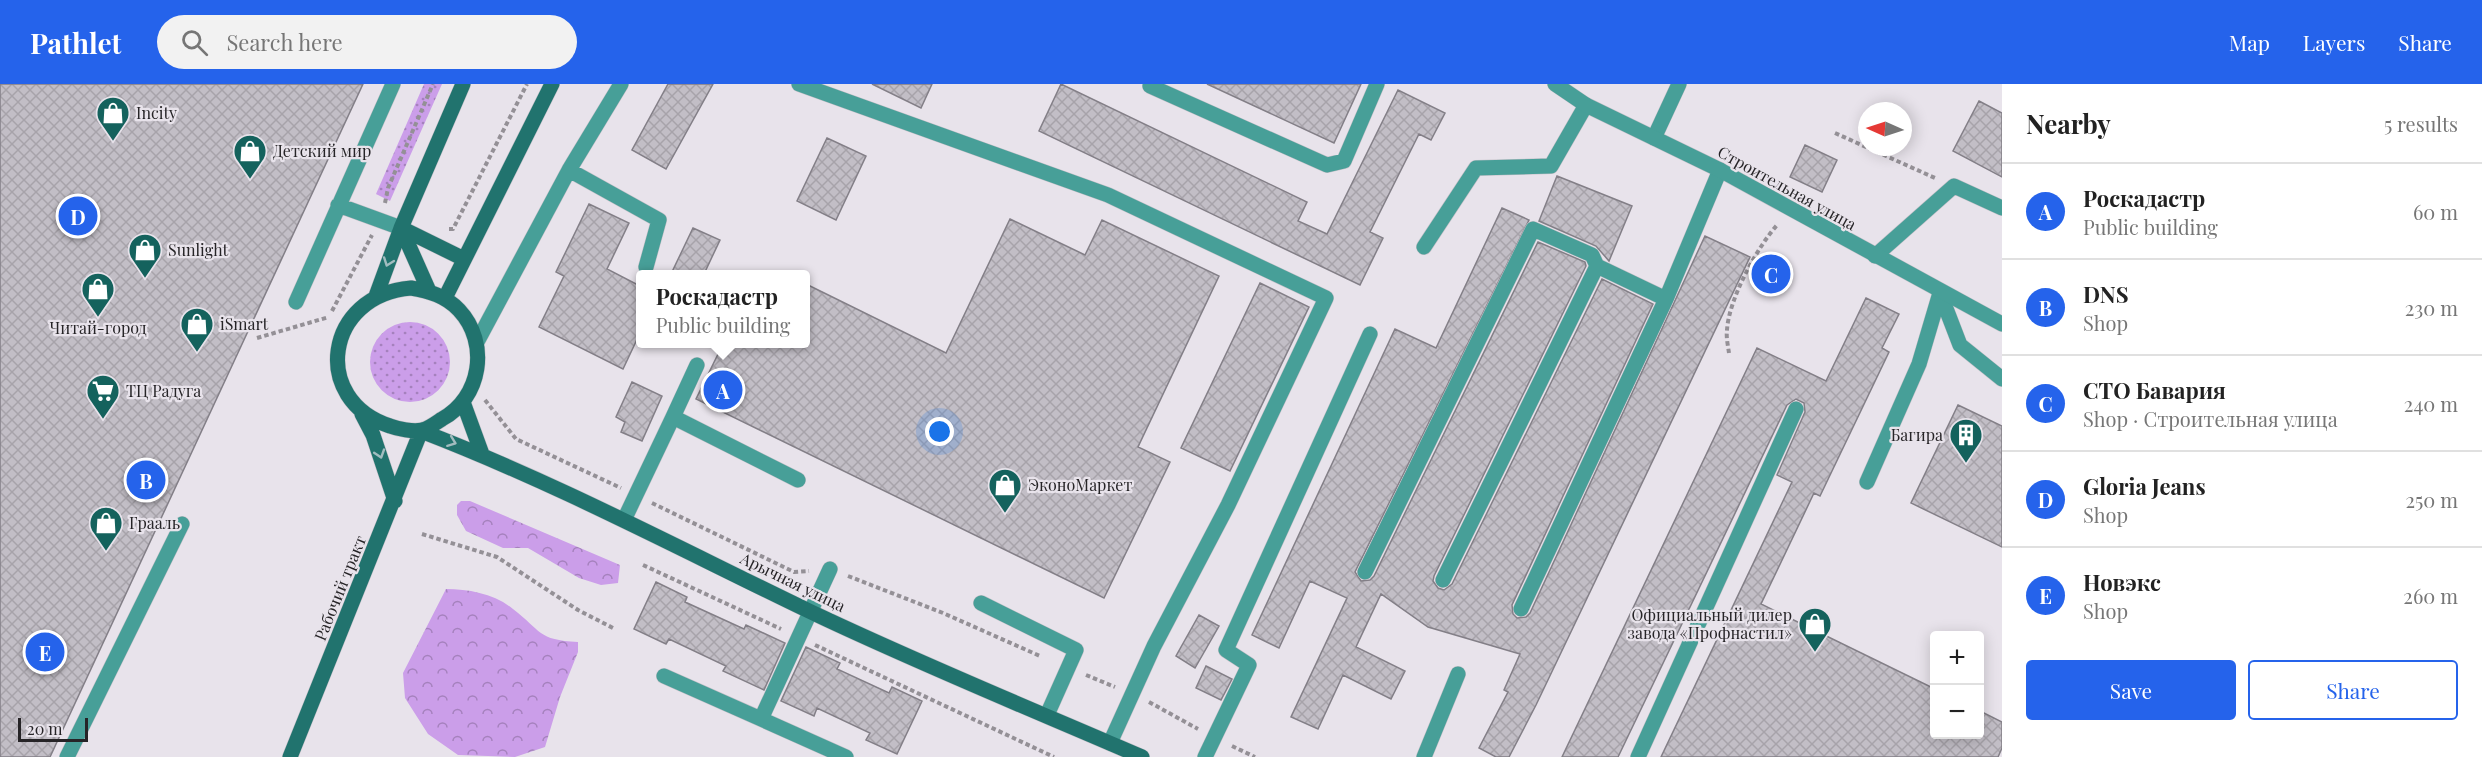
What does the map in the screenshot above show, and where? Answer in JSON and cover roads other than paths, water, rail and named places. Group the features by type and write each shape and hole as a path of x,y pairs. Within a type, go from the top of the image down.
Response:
{"main road":[{"path":"376,296 401,228 463,84"},
{"path":"445,298 552,84"},
{"path":"401,228 464,259"},
{"path":"401,228 429,291"},
{"path":"411,288 429,291 445,298 459,310 470,325 477,342 476,374 463,402 450,415 421,430 396,428 377,422 348,396 340,378 338,359 340,339 348,322 360,307 376,296 393,289 411,288"},
{"path":"463,402 482,454"},
{"path":"361,410 374,435 395,501"},
{"name":"Арычная улица","path":"421,430 482,454 624,520 810,611 1142,757"},
{"name":"Рабочий тракт","path":"290,757 395,501 421,430"}],"street":[{"path":"296,302 393,84"},
{"path":"477,342 569,170 621,84"},
{"path":"799,84 1108,195 1326,298 1228,505 1154,646 1110,743"},
{"path":"1150,86 1328,165 1344,161 1377,84"},
{"name":"Строительная улица","path":"1555,84 1587,105 1720,170 1940,293 2002,324"},
{"path":"1654,138 1679,84"},
{"path":"1424,247 1476,168 1551,166 1587,105"},
{"path":"569,170 660,220 646,267"},
{"path":"1521,609 1666,299 1720,170"},
{"path":"1875,256 1954,186 2002,208"},
{"path":"338,205 401,228"},
{"path":"1365,572 1533,229 1592,255 1597,266 1666,299"},
{"path":"1443,580 1597,266"},
{"path":"1940,293 1960,345 2002,379"},
{"path":"1868,482 1919,364 1940,293"},
{"path":"1205,757 1249,665 1226,650 1370,334"},
{"path":"624,520 698,365"},
{"path":"1638,757 1796,409"},
{"path":"673,417 798,480"},
{"path":"67,757 182,524"},
{"path":"762,719 830,569"},
{"path":"981,603 1076,650 1047,715"},
{"path":"1424,757 1458,674"},
{"path":"664,676 846,757"}],"place":[{"name":"Incity","path":"113,142"},
{"name":"Детский мир","path":"250,180"},
{"name":"Gloria Jeans","path":"78,216"},
{"name":"СТО Бавария","path":"1771,274"},
{"name":"Sunlight","path":"145,279"},
{"name":"Читай-город","path":"98,318"},
{"name":"iSmart","path":"197,353"},
{"name":"Роскадастр","path":"723,390"},
{"name":"ТЦ Радуга","path":"103,420"},
{"name":"Багира","path":"1966,464"},
{"name":"DNS","path":"146,480"},
{"name":"ЭконоМаркет","path":"1005,514"},
{"name":"Грааль","path":"106,552"},
{"name":"Новэкс","path":"45,652"},
{"name":"Официальный дилер завода «Профнастил»","path":"1815,653"}]}
